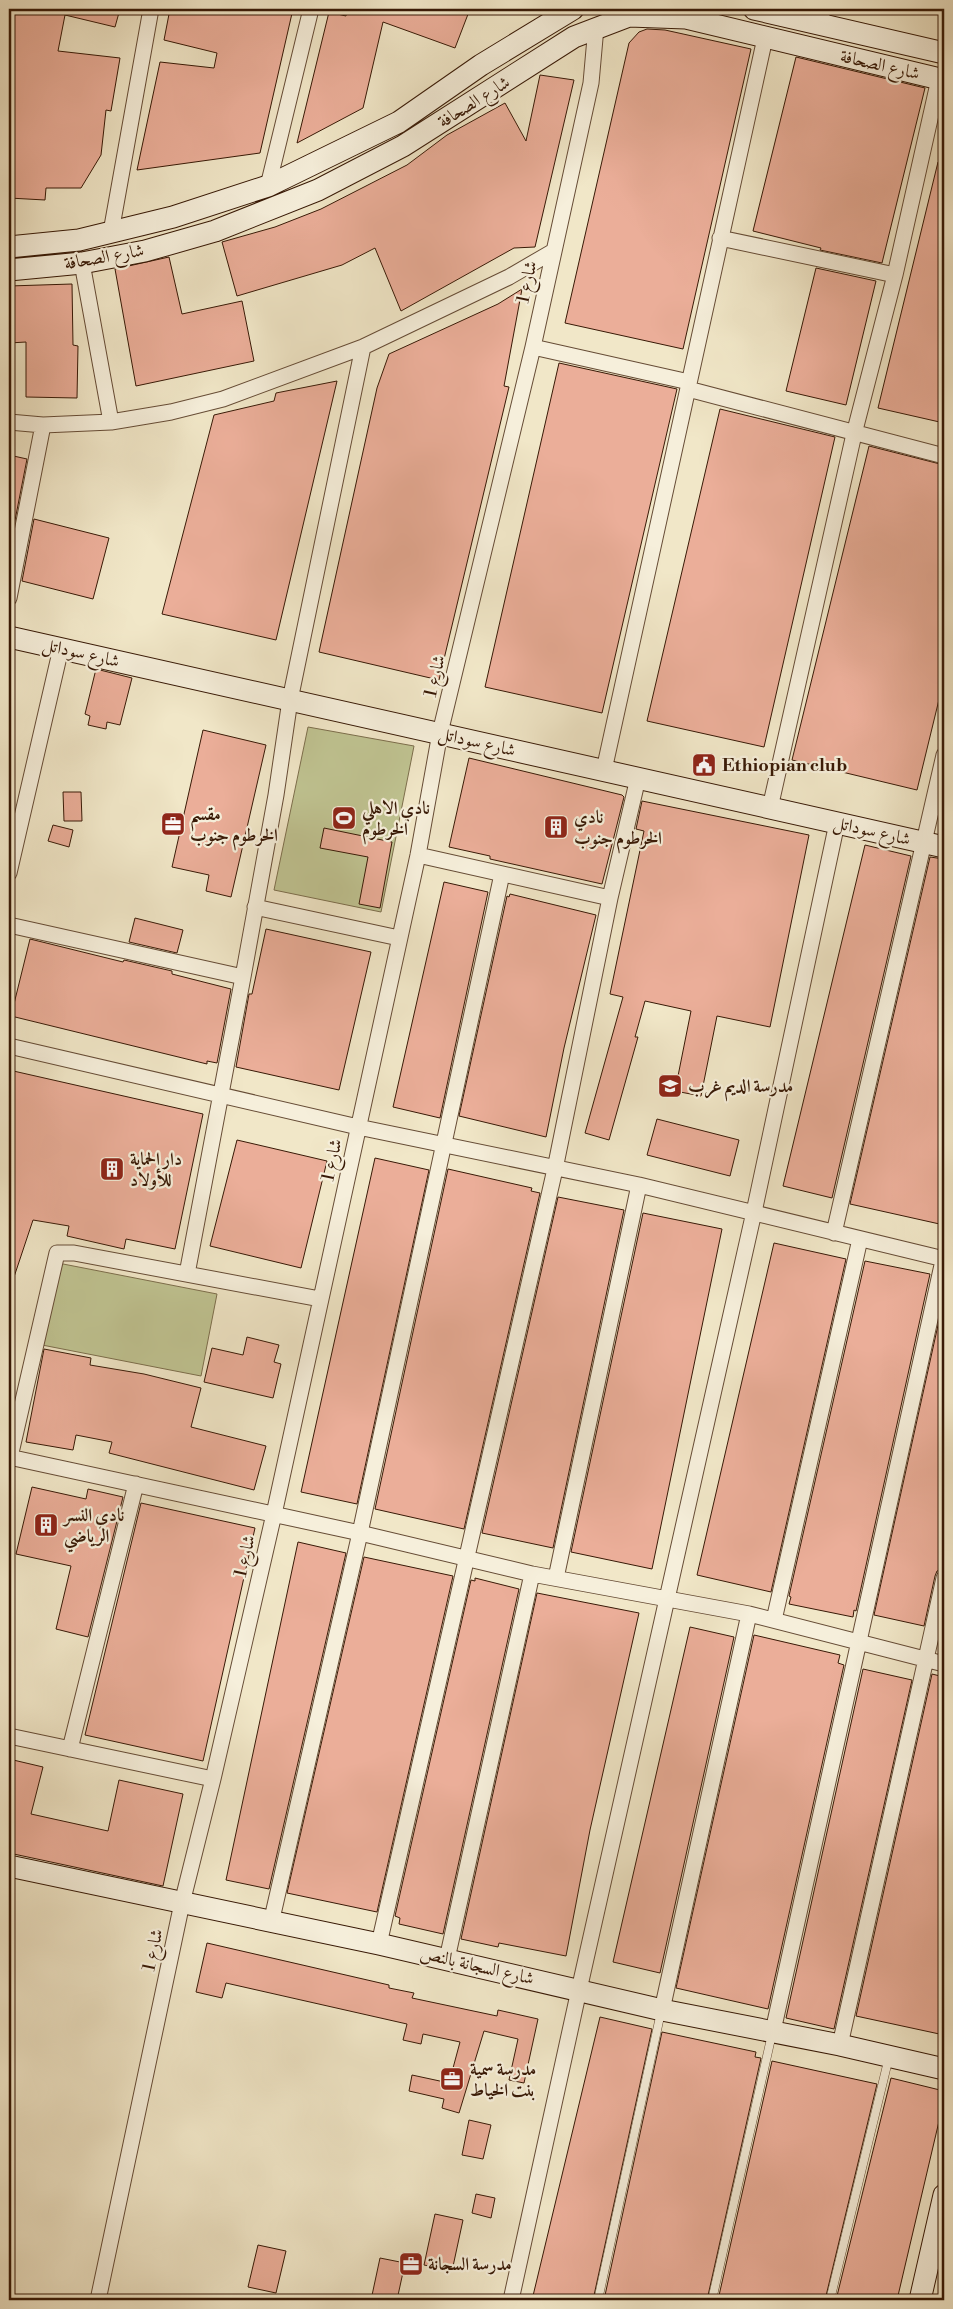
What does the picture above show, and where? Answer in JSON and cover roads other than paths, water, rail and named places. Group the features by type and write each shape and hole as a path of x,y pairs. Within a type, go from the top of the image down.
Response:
{"street":[{"path":"111,232 152,9"},
{"path":"268,186 311,9"},
{"name":"شارع الصحافة","path":"9,247 79,240 173,217 268,186 399,122 481,65 573,9"},
{"name":"شارع الصحافة","path":"754,9 822,16 944,53"},
{"name":"شارع الصحافة","path":"9,270 82,264 145,251 215,231 318,190 403,146 574,37 597,18 651,16 686,18 941,79"},
{"name":"شارع 1","path":"98,2300 182,1903 213,1779 274,1514 418,855 440,734 533,347 552,252 591,84 597,18"},
{"path":"604,770 765,38"},
{"path":"770,808 854,434 895,275 941,79"},
{"path":"720,238 895,275"},
{"path":"9,422 43,425 111,422 171,412 223,399 363,347 509,278 552,252"},
{"path":"82,264 111,422"},
{"path":"187,1274 222,1094 276,795 290,700 363,347"},
{"path":"533,347 689,386 854,434 944,456"},
{"path":"9,598 43,425"},
{"name":"شارع سوداتل","path":"9,636 934,845"},
{"path":"9,873 61,648"},
{"path":"834,1233 934,845 944,755"},
{"path":"380,1944 555,1169 610,898 638,778"},
{"path":"511,2300 754,1212 837,823"},
{"path":"418,855 610,898"},
{"path":"272,1923 445,1146 502,874"},
{"path":"255,907 399,938"},
{"path":"9,925 243,977"},
{"path":"9,1046 358,1127 639,1185 944,1258 773,2031"},
{"path":"556,1578 639,1185"},
{"path":"774,1620 860,1239"},
{"path":"320,1299 74,1253 57,1253 9,1457 360,1533 532,1574 749,1614 944,1664"},
{"path":"70,1749 136,1484"},
{"path":"448,1959 532,1574"},
{"path":"840,2045 944,1578"},
{"path":"662,2010 749,1614"},
{"path":"9,1736 213,1779"},
{"name":"شارع السجانة بالنص","path":"9,1866 272,1923 380,1944 662,2010 840,2045 889,2058 944,2069"},
{"path":"920,2300 944,2195"}],"lane":[{"path":"598,2300 662,2010"},
{"path":"712,2300 773,2031"},
{"path":"830,2300 889,2058"}],"place":[{"name":"Ethiopian club","path":"704,765"},
{"name":"نادي الاهلي الخرطوم","path":"344,818"},
{"name":"مقسم الخرطوم جنوب","path":"173,824"},
{"name":"نادي الخرطوم جنوب","path":"556,827"},
{"name":"مدرسة الديم غرب","path":"670,1086"},
{"name":"دار الحماية للأولاد","path":"112,1169"},
{"name":"نادي النسر الرياضي","path":"46,1525"},
{"name":"مدرسة سمية بنت الخياط","path":"452,2079"},
{"name":"مدرسة السجانة","path":"411,2264"}]}
